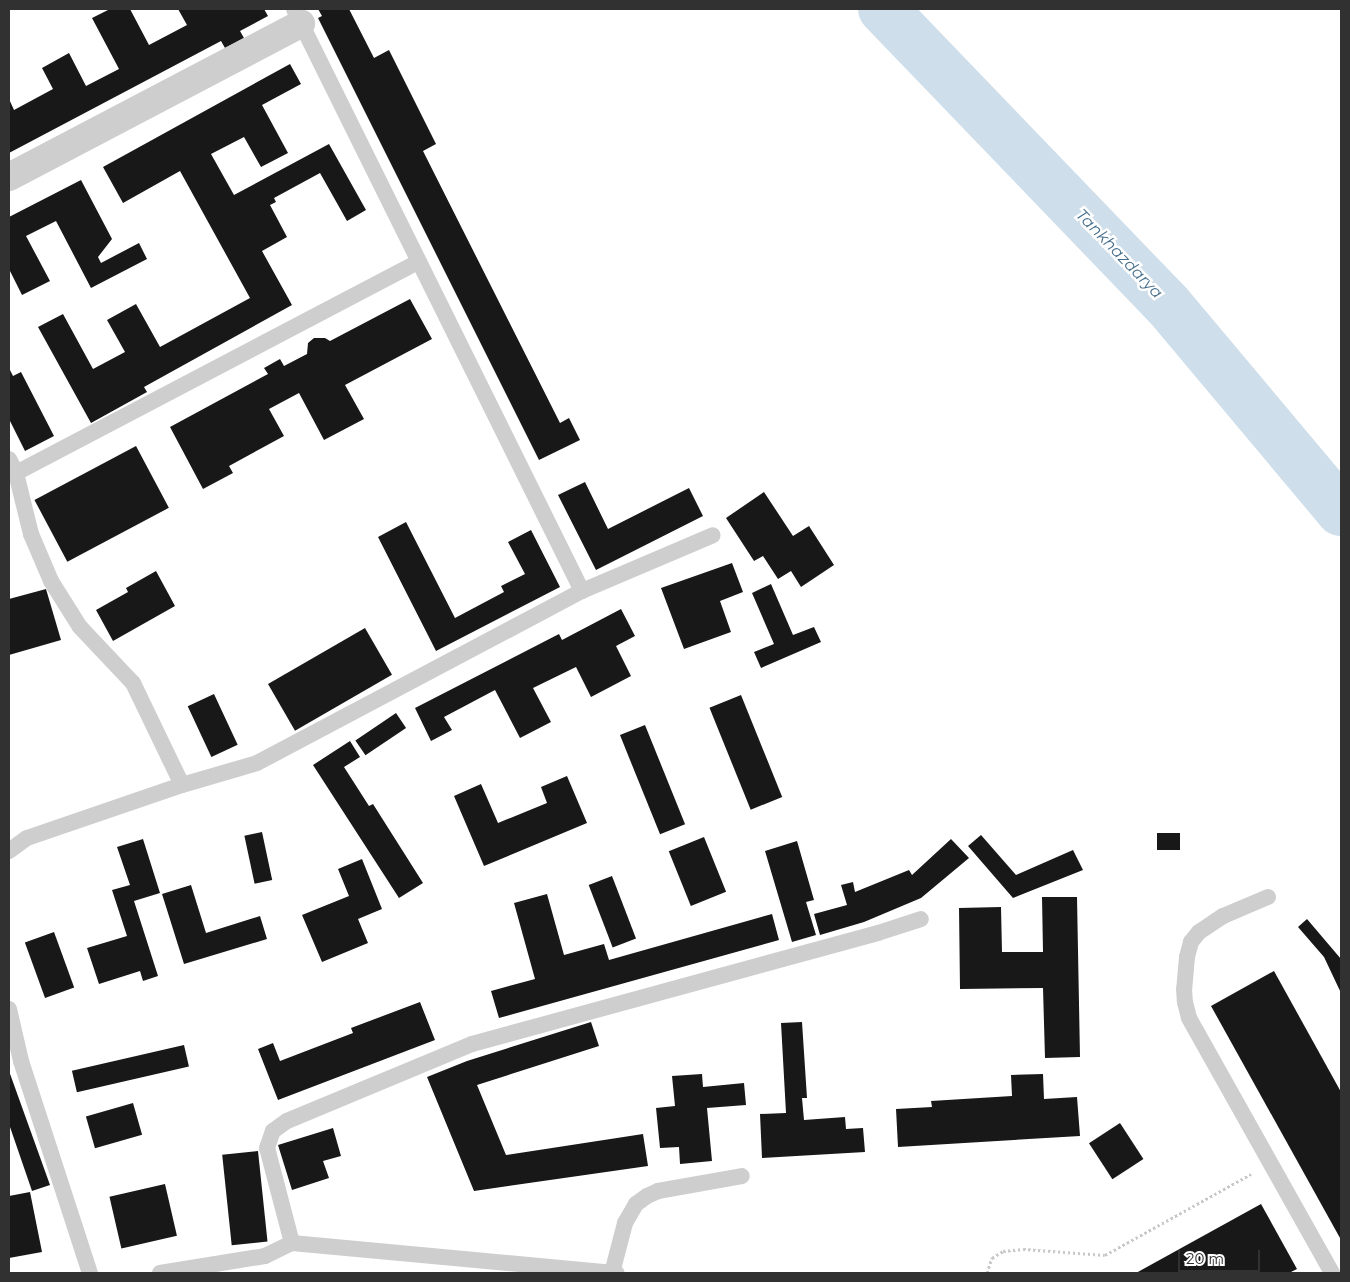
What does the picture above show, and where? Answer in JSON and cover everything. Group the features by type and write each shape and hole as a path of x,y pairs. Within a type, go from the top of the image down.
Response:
{"street":[{"path":"9,177 297,16"}],"lane":[{"path":"297,16 582,591"},
{"path":"182,785 133,683 80,627 51,581 31,534 12,466 419,261"},
{"path":"9,851 26,838 182,785 256,764 582,591 713,535"},
{"path":"1268,897 1223,916 1199,932 1191,942 1184,989 1189,1018 1332,1273"},
{"path":"292,1243 267,1148 273,1132 287,1121 472,1044 859,938 921,919"},
{"path":"9,1009 21,1061 90,1273"},
{"path":"612,1273 626,1223 636,1204 658,1191 742,1176"},
{"path":"160,1273 265,1256 292,1243 617,1273"}],"path":[{"path":"987,1273 992,1258 1003,1251 1023,1249 1105,1254 1271,1162"}],"building":[{"path":"110,9 130,9 149,45 187,25 178,9 264,9 268,16 240,31 244,38 225,48 221,41 9,153 9,99 14,110 53,89 42,68 69,53 86,86 119,69 92,18"},
{"path":"318,9 349,9 374,58 389,50 436,144 423,151 560,423 569,418 580,440 539,460 318,18 322,16"},
{"path":"290,64 301,84 262,105 288,153 261,167 244,137 211,154 234,195 329,144 366,210 347,221 320,173 274,198 276,202 270,205 287,237 262,251 292,305 144,387 147,392 91,423 38,327 63,314 93,369 125,352 107,320 136,304 160,347 250,298 180,171 123,203 103,167"},
{"path":"81,180 112,239 98,257 101,263 139,243 147,259 91,288 56,221 26,236 50,281 22,295 9,269 9,217"},
{"path":"410,299 432,339 345,385 364,419 324,440 299,393 269,409 284,436 229,466 233,473 203,489 170,427 268,374 264,368 280,359 284,366 307,354 308,343 314,338 325,338 330,341"},
{"path":"9,368 13,376 21,372 54,436 25,451 9,419"},
{"path":"136,446 169,508 67,562 34,500"},
{"path":"585,482 608,529 689,488 703,516 596,570 558,495"},
{"path":"764,492 793,536 809,526 834,565 801,587 791,571 778,579 763,556 754,561 726,518"},
{"path":"406,522 455,618 504,592 501,586 525,574 508,542 531,530 560,587 436,651 378,537"},
{"path":"732,563 743,592 720,601 731,632 684,649 661,588"},
{"path":"156,571 175,606 113,641 96,610 128,592 126,588"},
{"path":"771,584 793,635 814,627 821,642 761,668 754,652 774,644 752,593"},
{"path":"46,589 61,640 9,655 9,599"},
{"path":"621,609 635,636 616,646 631,676 591,697 576,667 533,688 551,722 520,738 495,690 444,717 452,730 431,741 415,708 559,634 562,640"},
{"path":"365,628 392,675 295,731 268,684"},
{"path":"214,694 238,745 211,757 188,706"},
{"path":"741,695 782,797 751,810 709,708"},
{"path":"396,713 406,728 365,755 355,740"},
{"path":"645,725 685,824 660,834 620,735"},
{"path":"350,741 360,757 344,767 369,806 373,804 423,883 399,898 313,765"},
{"path":"567,776 587,823 484,866 454,796 481,784 498,823 547,803 541,787"},
{"path":"262,832 272,880 255,884 244,836"},
{"path":"1157,833 1180,833 1180,850 1157,850"},
{"path":"981,835 1016,875 1073,850 1083,870 1013,898 968,846"},
{"path":"704,837 726,892 691,906 669,851"},
{"path":"143,839 160,893 134,901 158,976 143,981 140,971 99,984 87,948 127,936 112,890 130,885 117,847"},
{"path":"951,839 969,858 921,898 864,922 820,935 814,914 847,905 841,885 853,882 855,892 909,870 912,875"},
{"path":"797,841 814,900 806,902 816,935 792,942 765,851"},
{"path":"362,859 382,909 358,919 368,943 322,962 302,915 349,896 338,869"},
{"path":"612,876 636,939 613,948 589,885"},
{"path":"191,885 206,933 260,916 267,939 184,964 162,894"},
{"path":"547,894 564,955 604,944 609,960 772,914 779,940 499,1018 491,991 535,979 514,903"},
{"path":"1042,897 1077,897 1080,1057 1045,1058 1043,988 960,989 959,908 1001,907 1002,952 1043,952"},
{"path":"1307,919 1341,959 1341,993 1324,957 1298,927"},
{"path":"54,932 74,987 45,998 25,943"},
{"path":"1274,971 1341,1092 1340,1238 1211,1006"},
{"path":"420,1002 435,1040 278,1100 258,1049 273,1043 280,1061 353,1033 351,1028"},
{"path":"591,1022 599,1046 477,1085 506,1155 643,1134 648,1166 474,1191 427,1077 467,1061"},
{"path":"802,1022 807,1098 802,1098 804,1120 845,1117 846,1129 863,1128 865,1152 762,1158 760,1114 786,1113 781,1023"},
{"path":"184,1045 189,1066 77,1092 72,1071"},
{"path":"9,1071 50,1185 32,1191 9,1124"},
{"path":"702,1074 703,1087 744,1083 746,1105 707,1108 712,1161 680,1164 679,1147 660,1148 656,1108 675,1106 672,1076"},
{"path":"1043,1074 1044,1099 1077,1097 1080,1136 898,1147 896,1109 932,1107 931,1101 1012,1096 1011,1075"},
{"path":"133,1103 142,1135 95,1148 86,1117"},
{"path":"1120,1123 1143,1159 1112,1179 1089,1143"},
{"path":"333,1128 341,1156 323,1161 329,1178 292,1190 278,1145"},
{"path":"258,1151 268,1242 232,1245 222,1155"},
{"path":"165,1184 177,1236 121,1248 109,1197"},
{"path":"30,1192 42,1252 9,1258 9,1196"},
{"path":"1261,1204 1297,1269 1289,1273 1136,1273"}],"waterway":[{"name":"Tankhazdarya","path":"883,9 1168,305 1341,511"}]}
